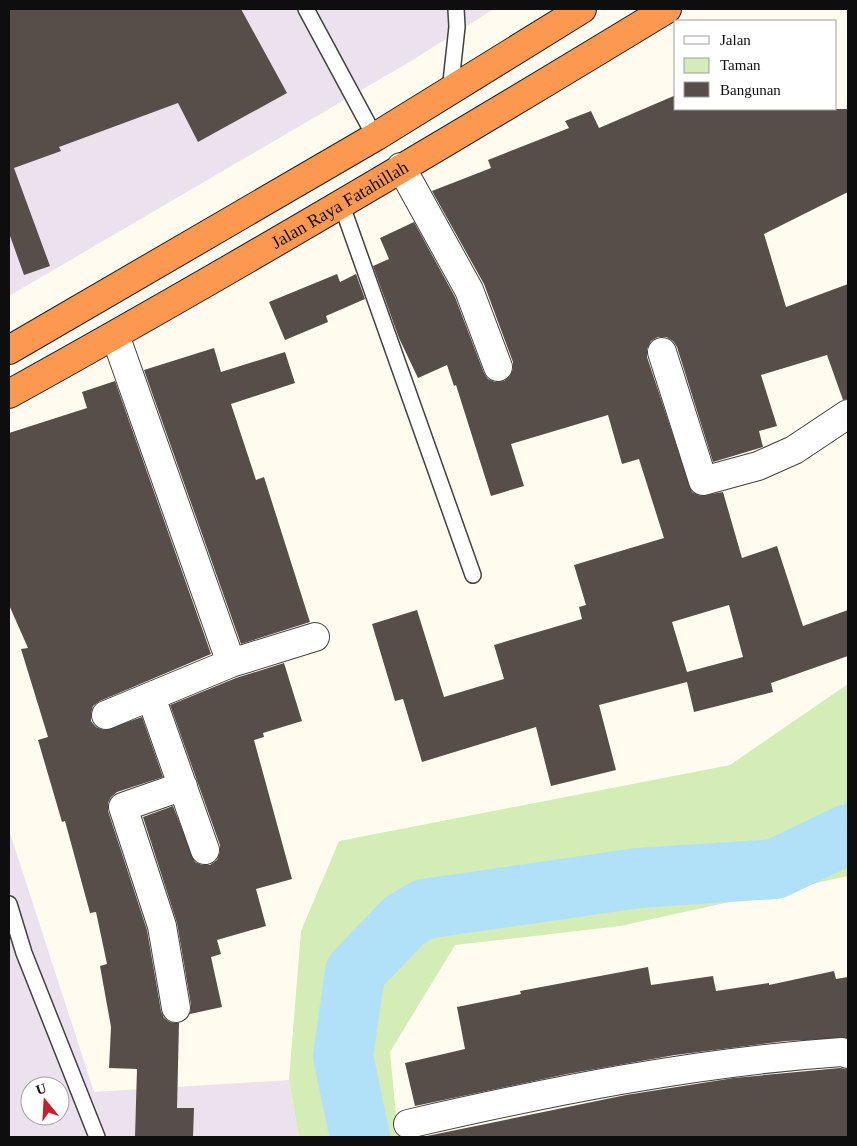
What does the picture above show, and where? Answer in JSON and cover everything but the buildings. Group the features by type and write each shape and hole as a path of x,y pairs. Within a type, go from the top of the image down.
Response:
{"highway":[{"path":"9,350 375,136 582,9"},
{"name":"Jalan Raya Fatahillah","path":"9,394 115,335 401,168 667,9"}],"street":[{"path":"401,168 469,290 498,367"},
{"path":"115,335 231,663"},
{"path":"662,352 703,481 758,466 786,454 848,414"},
{"path":"106,716 231,663 314,637"},
{"path":"151,697 205,850"},
{"path":"176,1008 162,926 123,807 183,786"},
{"path":"408,1124 498,1102 640,1077 780,1058 842,1052 848,1054"}],"lane":[{"path":"306,9 375,136"},
{"path":"450,91 457,27 456,9"},
{"path":"341,203 473,575"},
{"path":"9,904 24,952 97,1137"}],"shaded area":[{"path":"9,9 494,9 411,61 9,296"},
{"path":"9,830 94,1092 289,1080 299,1137 9,1137"}],"green space":[{"path":"848,684 848,876 620,926 455,945 390,1052 398,1137 299,1137 289,1080 301,931 339,841 730,765"}],"waterway":[{"path":"360,1137 343,1056 355,972 404,921 424,909 638,878 775,869 848,834"}]}
